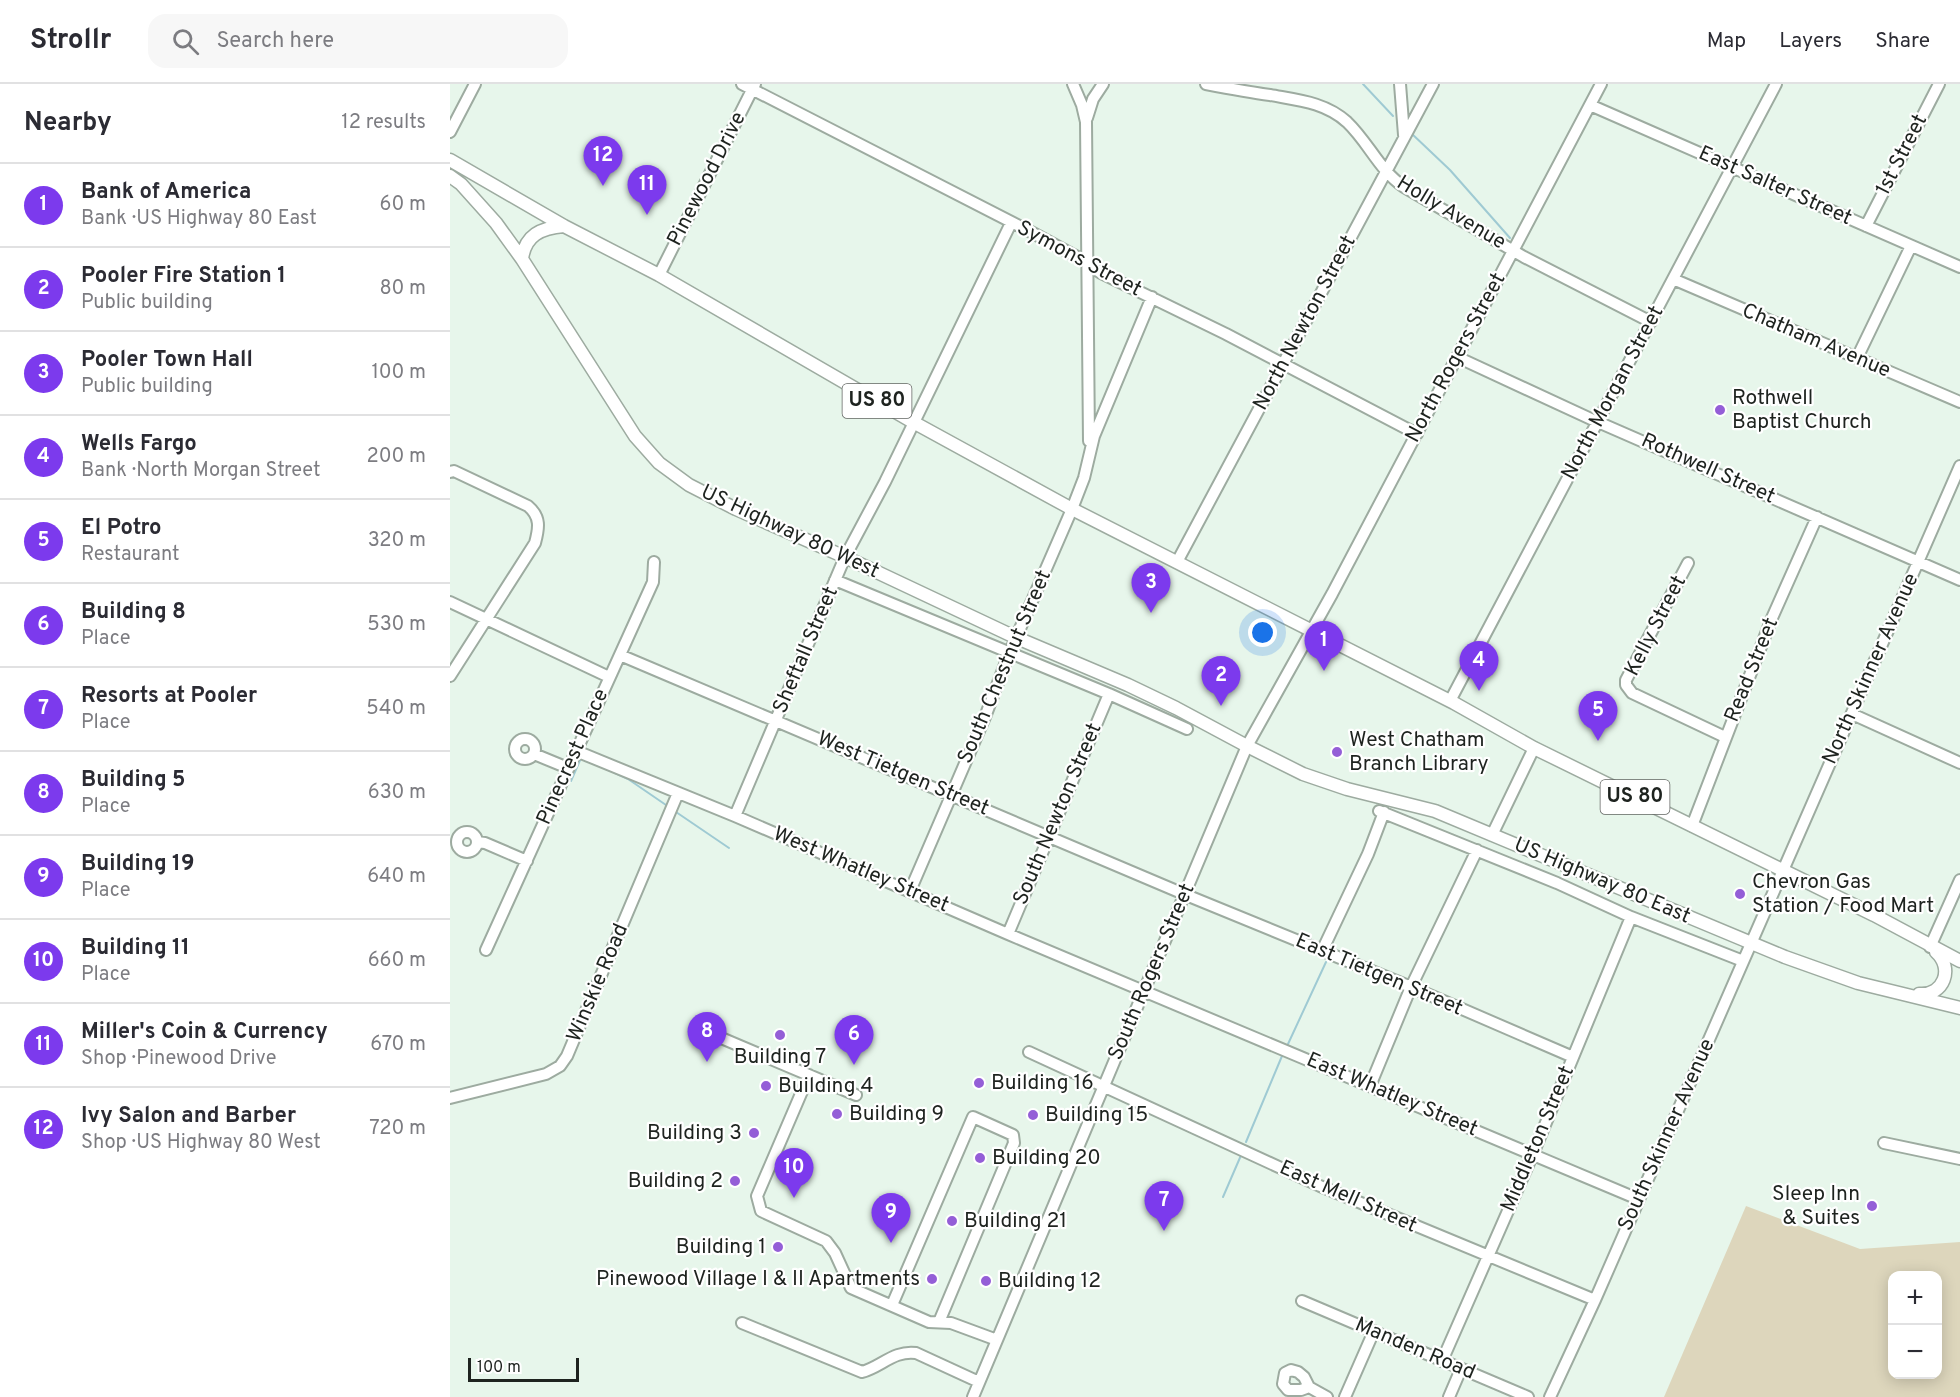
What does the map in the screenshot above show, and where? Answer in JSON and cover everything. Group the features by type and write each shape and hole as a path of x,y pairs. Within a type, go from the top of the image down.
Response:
{"main road":[{"name":"US 80","path":"450,160 564,226 659,275 913,422 1072,509 1450,702 1534,748 1880,918 1930,947 1960,961"},
{"name":"US Highway 80 West","path":"450,176 496,223 522,259 635,436 659,462 689,485 736,509 845,557 1017,638 1176,708 1246,746"},
{"path":"522,259 526,244 537,232 564,226"},
{"name":"US Highway 80 East","path":"1246,746 1303,774 1347,789 1435,812 1752,943 1858,983 1960,1008"},
{"path":"1897,992 1926,994 1940,987 1945,976 1945,962 1930,947"}],"street":[{"path":"450,132 475,84"},
{"path":"1073,84 1086,122 1088,459"},
{"path":"1086,122 1093,99 1094,84"},
{"path":"1093,99 1104,84"},
{"name":"Holly Avenue","path":"1206,84 1308,102 1329,110 1357,132 1385,172 1404,187 1513,250 1651,322"},
{"path":"1400,84 1404,135"},
{"name":"North Newton Street","path":"1177,562 1433,84"},
{"name":"North Rogers Street","path":"1246,746 1417,434 1601,84"},
{"name":"North Morgan Street","path":"1450,702 1776,84"},
{"name":"1st Street","path":"1866,226 1939,84"},
{"name":"Symons Street","path":"750,86 1072,254 1101,273 1284,363 1417,434"},
{"name":"Pinewood Drive","path":"659,275 750,86"},
{"name":"East Salter Street","path":"1590,105 1960,267"},
{"name":"Sheftall Street","path":"735,816 845,557 1011,223"},
{"path":"1857,358 1911,246"},
{"name":"Chatham Avenue","path":"1673,279 1960,402"},
{"path":"1088,459 1094,436 1152,297"},
{"name":"Rothwell Street","path":"1457,357 1598,422 1960,580"},
{"name":"South Chestnut Street","path":"910,891 1072,509 1084,478 1088,459"},
{"name":"North Skinner Avenue","path":"1783,872 1960,466"},
{"path":"450,471 531,507 537,516 539,528 535,543 450,676"},
{"name":"Read Street","path":"1692,826 1772,618 1816,517"},
{"name":"Pinecrest Place","path":"486,950 653,582 654,562"},
{"name":"Kelly Street","path":"1688,562 1627,678 1626,686 1632,693 1725,737"},
{"path":"835,580 1109,694 1187,729"},
{"path":"450,602 609,677"},
{"name":"West Tietgen Street","path":"620,655 1185,894"},
{"name":"South Newton Street","path":"1008,934 1109,694"},
{"path":"1852,714 1960,763"},
{"name":"South Rogers Street","path":"973,1397 1246,746"},
{"path":"1492,835 1534,748"},
{"name":"West Whatley Street","path":"576,751 1145,990"},
{"path":"534,754 568,768"},
{"name":"Winskie Road","path":"450,1098 546,1074 560,1066 574,1040 678,793"},
{"path":"1322,951 1368,854 1381,811 1557,883 1631,917 1743,961"},
{"path":"477,842 485,843 526,861"},
{"path":"1370,1086 1411,987 1477,850"},
{"name":"South Skinner Avenue","path":"1550,1397 1783,872"},
{"path":"1930,947 1960,880"},
{"name":"East Tietgen Street","path":"1185,894 1573,1057"},
{"name":"Middleton Street","path":"1442,1361 1533,1154 1631,917"},
{"name":"East Whatley Street","path":"1145,990 1638,1200"},
{"path":"700,1029 856,1095"},
{"name":"East Mell Street","path":"1029,1052 1315,1183 1595,1300"},
{"path":"809,1075 757,1196 761,1211 826,1241 835,1253 851,1288 930,1322 951,1323 997,1340"},
{"path":"892,1305 973,1117 1013,1135 1014,1143 939,1322"},
{"path":"1884,1143 1960,1159"},
{"name":"Manden Road","path":"1302,1300 1527,1397"},
{"path":"742,1323 862,1372 871,1370 896,1355 906,1352 915,1353 979,1382"},
{"path":"1345,1397 1374,1330"},
{"path":"1449,1397 1461,1369"},
{"path":"1309,1387 1327,1397"}],"shaded area":[{"path":"1746,1206 1860,1249 1960,1242 1960,1397 1664,1397"}],"waterway":[{"path":"1363,84 1393,116"},
{"path":"1411,133 1450,170 1510,238"},
{"path":"571,781 581,758 583,759"},
{"path":"602,767 628,779 666,805"},
{"path":"676,812 729,848"},
{"path":"1330,948 1336,934"},
{"path":"1288,1044 1326,962"},
{"path":"1246,1142 1282,1056"},
{"path":"1223,1197 1242,1153"}],"place":[{"name":"Ivy Salon and Barber","path":"603,186"},
{"name":"Miller's Coin & Currency","path":"647,215"},
{"name":"Rothwell Baptist Church","path":"1720,410"},
{"name":"Pooler Town Hall","path":"1151,613"},
{"name":"Bank of America","path":"1324,671"},
{"name":"Wells Fargo","path":"1479,691"},
{"name":"Pooler Fire Station 1","path":"1221,706"},
{"name":"El Potro","path":"1598,741"},
{"name":"West Chatham Branch Library","path":"1337,752"},
{"name":"Chevron Gas Station / Food Mart","path":"1740,894"},
{"name":"Building 7","path":"780,1035"},
{"name":"Building 5","path":"707,1062"},
{"name":"Building 8","path":"854,1065"},
{"name":"Building 16","path":"979,1083"},
{"name":"Building 4","path":"766,1086"},
{"name":"Building 9","path":"837,1114"},
{"name":"Building 15","path":"1033,1115"},
{"name":"Building 3","path":"754,1133"},
{"name":"Building 20","path":"980,1158"},
{"name":"Building 2","path":"735,1181"},
{"name":"Building 11","path":"794,1198"},
{"name":"Sleep Inn & Suites","path":"1872,1206"},
{"name":"Building 21","path":"952,1221"},
{"name":"Resorts at Pooler","path":"1164,1231"},
{"name":"Building 19","path":"891,1243"},
{"name":"Building 1","path":"778,1247"},
{"name":"Pinewood Village I & II Apartments","path":"932,1279"},
{"name":"Building 12","path":"986,1281"}]}
